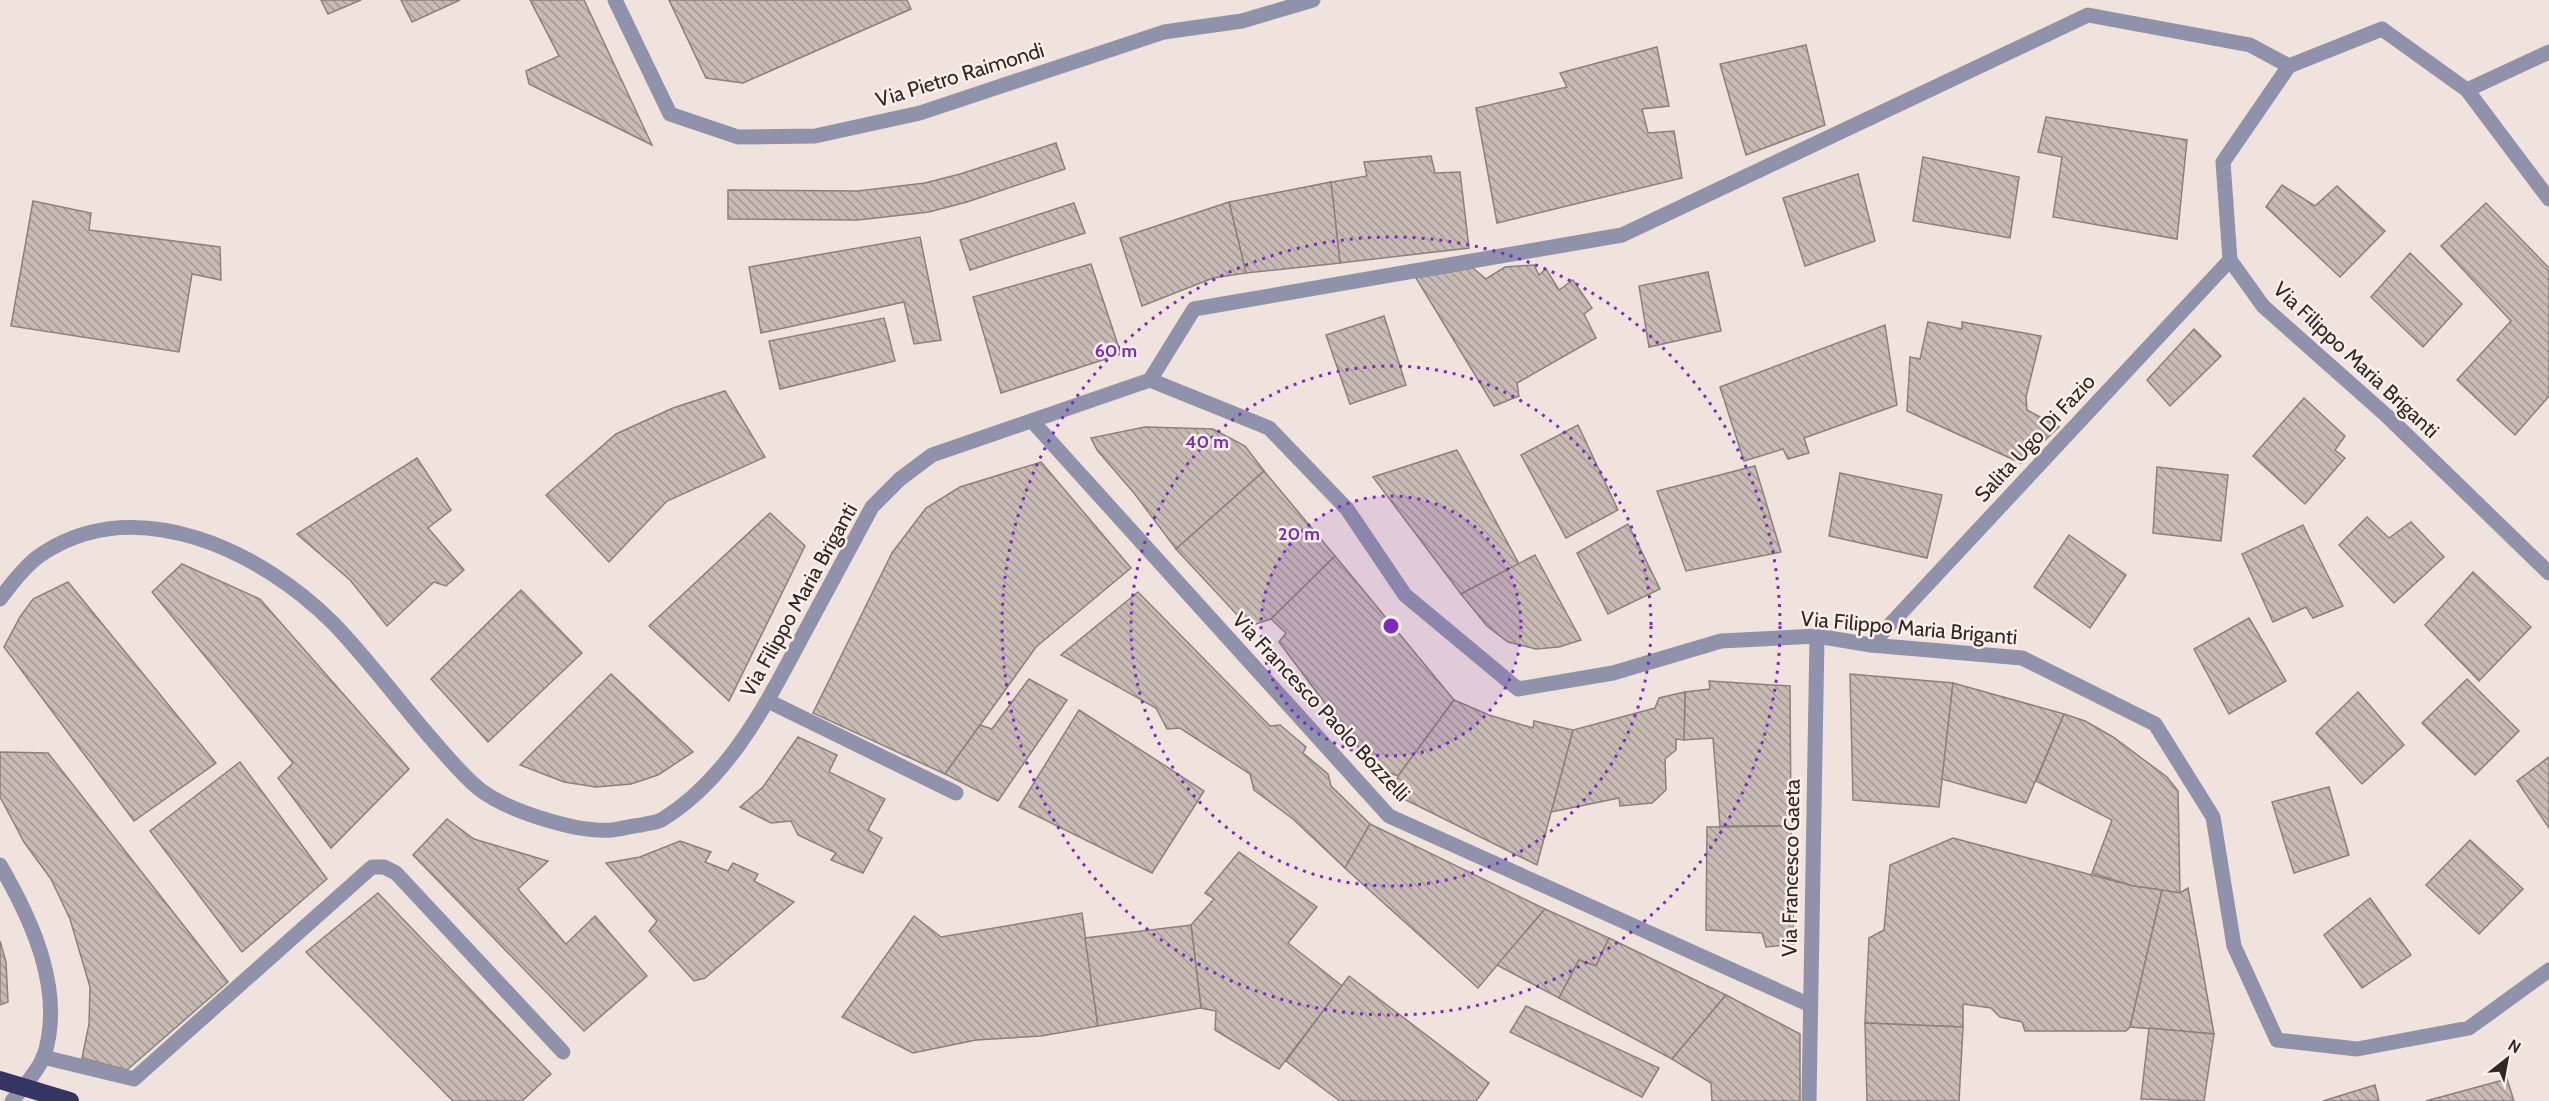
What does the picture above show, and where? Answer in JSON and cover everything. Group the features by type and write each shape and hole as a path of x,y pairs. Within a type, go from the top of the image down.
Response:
{"highway":[{"path":"0,1080 70,1101"}],"street":[{"name":"Via Pietro Raimondi","path":"615,0 670,114 738,137 815,136 920,114 1164,32 1242,21 1313,0"},
{"path":"1150,380 1194,309 1622,235 2088,15 2250,45 2289,66"},
{"path":"2230,260 2223,162 2289,66 2382,29 2467,90 2549,199"},
{"path":"2467,90 2549,52"},
{"name":"Via Filippo Maria Briganti","path":"2230,260 2263,306 2387,416 2549,573"},
{"name":"Salita Ugo Di Fazio","path":"1871,645 2230,260"},
{"name":"Via Filippo Maria Briganti","path":"0,599 43,553 73,538 103,528 138,527 177,532 225,548 269,571 313,604 334,625 455,766 479,789 515,810 566,825 609,831 660,821 698,793 749,734 873,507 900,479 932,455 1150,380 1269,428 1347,509 1405,595 1518,689 1613,673 1721,641 1817,636 1871,645 2022,658 2155,724 2213,818 2234,946 2277,1040 2357,1048 2469,1028 2549,970"},
{"name":"Via Francesco Paolo Bozzelli","path":"1032,421 1389,816 1810,1005"},
{"name":"Via Francesco Gaeta","path":"1809,1101 1817,636"},
{"path":"768,700 956,793"},
{"path":"0,865 20,900 36,941 52,1008 43,1057 12,1101"},
{"path":"43,1057 134,1079 372,867 384,867 396,873 563,1052"}],"building":[{"path":"321,0 361,0 328,14"},
{"path":"401,0 460,0 412,22"},
{"path":"530,0 584,0 652,145 529,84 526,71 559,56"},
{"path":"669,0 907,0 911,9 743,83 706,78"},
{"path":"1806,45 1825,125 1746,155 1720,64"},
{"path":"1657,47 1669,106 1642,109 1648,133 1674,131 1682,178 1497,223 1476,108 1567,87 1560,73"},
{"path":"2046,117 2187,140 2177,239 2053,217 2062,157 2038,152"},
{"path":"1056,143 1065,169 967,202 929,212 858,220 728,219 728,190 858,191 925,183"},
{"path":"1431,156 1435,173 1460,172 1469,248 1340,263 1331,182 1367,176 1364,162"},
{"path":"1923,157 2019,177 2010,238 1913,221"},
{"path":"1858,174 1875,241 1805,266 1783,198"},
{"path":"1331,182 1340,263 1246,273 1229,202"},
{"path":"2282,185 2315,206 2337,186 2385,231 2340,277 2266,207"},
{"path":"33,201 91,213 89,230 220,247 221,280 192,274 179,352 11,326"},
{"path":"1229,202 1246,273 1213,278 1142,306 1120,238"},
{"path":"1074,203 1085,233 970,270 960,240"},
{"path":"2486,203 2549,268 2549,396 2515,435 2457,380 2511,321 2441,246"},
{"path":"920,237 941,340 914,344 904,302 761,333 749,267"},
{"path":"2410,253 2462,304 2423,347 2371,297"},
{"path":"1091,264 1121,354 1001,393 973,297"},
{"path":"1534,265 1539,275 1546,269 1559,290 1573,280 1592,308 1584,314 1596,338 1517,383 1519,396 1494,406 1416,278 1473,268 1486,279 1505,267"},
{"path":"1708,272 1721,331 1649,347 1639,286"},
{"path":"1384,316 1406,385 1350,404 1326,335"},
{"path":"884,318 895,361 780,389 769,341"},
{"path":"1928,322 1962,329 1962,322 2041,336 2026,397 2027,410 2059,427 2021,463 1907,411 1910,357 1920,359"},
{"path":"1885,325 1897,405 1804,438 1809,453 1788,459 1783,449 1744,461 1720,387"},
{"path":"2194,329 2221,356 2170,406 2147,380"},
{"path":"725,391 765,457 667,501 609,562 546,495 616,434 673,408"},
{"path":"2304,398 2345,436 2335,450 2345,458 2305,504 2253,456"},
{"path":"1578,425 1618,510 1566,538 1521,455"},
{"path":"1145,427 1213,429 1245,446 1264,471 1176,549 1134,493 1097,450 1091,438"},
{"path":"1457,450 1519,564 1461,594 1373,477"},
{"path":"417,458 451,510 428,528 464,570 446,586 434,582 387,626 350,580 297,534"},
{"path":"1041,462 1131,568 1036,647 945,774 813,713 892,553 926,508 960,487"},
{"path":"1755,466 1781,552 1686,571 1657,491"},
{"path":"2157,467 2228,475 2221,541 2153,533"},
{"path":"1264,471 1335,556 1271,619 1253,625 1240,618 1176,549"},
{"path":"1840,473 1942,495 1927,558 1829,536"},
{"path":"770,513 805,546 729,701 649,626"},
{"path":"2367,517 2389,538 2411,522 2444,557 2394,603 2339,545"},
{"path":"1628,524 1660,589 1608,614 1577,553"},
{"path":"2303,525 2343,606 2313,618 2306,607 2273,622 2242,554"},
{"path":"2069,535 2126,575 2090,628 2034,587"},
{"path":"1535,555 1581,640 1559,647 1536,649 1508,642 1487,626 1461,594"},
{"path":"1335,556 1454,700 1398,776 1385,771 1368,750 1358,747 1279,642 1286,633 1271,619"},
{"path":"182,564 260,599 409,769 331,848 278,778 293,763 152,592"},
{"path":"2473,572 2531,627 2479,681 2425,625"},
{"path":"68,582 216,763 134,821 4,647 20,617 33,599"},
{"path":"521,590 582,653 488,742 431,679"},
{"path":"1138,592 1270,726 1280,725 1306,747 1303,753 1328,774 1331,786 1370,824 1345,868 1293,819 1254,790 1250,774 1180,728 1167,729 1156,708 1061,655"},
{"path":"2249,618 2286,681 2229,714 2194,649"},
{"path":"611,674 693,752 658,775 631,784 596,787 564,782 520,765"},
{"path":"1850,674 1953,683 1939,807 1853,800"},
{"path":"1029,679 1067,700 998,801 945,774 980,725 992,729"},
{"path":"2467,679 2519,731 2475,775 2422,723"},
{"path":"1709,681 1790,686 1791,826 1720,826 1713,738 1684,740 1685,692 1710,689"},
{"path":"1953,683 2064,714 2026,803 1942,779"},
{"path":"1685,692 1684,740 1676,739 1676,750 1665,759 1666,790 1652,803 1620,806 1619,798 1551,812 1573,730 1655,708 1659,698"},
{"path":"2358,692 2404,745 2362,784 2316,733"},
{"path":"1454,700 1489,715 1533,728 1534,721 1573,730 1537,865 1394,794 1398,776"},
{"path":"1079,710 1204,791 1152,873 1019,807"},
{"path":"2064,714 2085,721 2113,737 2167,777 2178,791 2180,893 2133,886 2092,873 2112,820 2036,781"},
{"path":"798,737 837,755 829,772 885,799 868,830 882,838 863,873 831,860 836,853 798,835 791,821 771,823 740,807 763,787"},
{"path":"0,752 48,753 228,982 127,1070 82,1058 89,1024 90,987 70,919 51,879 24,842 0,797"},
{"path":"2549,757 2549,828 2517,781"},
{"path":"240,762 327,879 242,952 150,831"},
{"path":"2329,787 2349,855 2294,873 2272,802"},
{"path":"447,819 474,839 548,861 518,889 566,944 595,916 647,976 584,1031 413,855"},
{"path":"1370,824 1545,909 1478,988 1345,868"},
{"path":"1791,826 1794,944 1766,947 1762,933 1706,930 1707,827"},
{"path":"1953,838 2133,886 2162,890 2130,1027 2126,1031 2025,1031 2022,1022 2000,1017 1991,1008 1963,1004 1963,1027 1865,1023 1869,938 1884,930 1890,865"},
{"path":"2470,840 2523,889 2479,934 2426,885"},
{"path":"680,841 711,852 705,862 728,871 733,863 758,874 754,881 794,902 705,978 694,981 649,931 657,921 606,863 640,857"},
{"path":"1239,852 1317,907 1288,943 1342,986 1279,1069 1215,1030 1216,1011 1201,1008 1191,925 1214,899 1205,893"},
{"path":"2188,888 2214,1034 2130,1027 2162,890 2180,893"},
{"path":"378,893 551,1074 522,1101 453,1101 306,952"},
{"path":"2370,898 2411,955 2362,988 2324,935"},
{"path":"1545,909 1609,938 1596,966 1579,960 1559,998 1497,965"},
{"path":"1082,913 1098,1026 1041,1036 976,1040 913,1053 842,1017 914,916 941,937"},
{"path":"1191,925 1201,1008 1098,1026 1085,938"},
{"path":"1609,938 1726,995 1672,1059 1559,998 1579,960 1596,966"},
{"path":"0,941 6,962 8,1002 0,1005"},
{"path":"1349,976 1489,1083 1476,1101 1340,1101 1286,1061"},
{"path":"1726,995 1800,1034 1800,1101 1712,1101 1711,1083 1672,1059"},
{"path":"1526,1006 1659,1068 1642,1097 1510,1032"},
{"path":"1865,1023 1963,1027 1959,1101 1867,1101"},
{"path":"2149,1028 2214,1034 2204,1101 2141,1099"},
{"path":"2507,1079 2514,1101 2426,1101"},
{"path":"2375,1085 2379,1101 2323,1101"}]}
